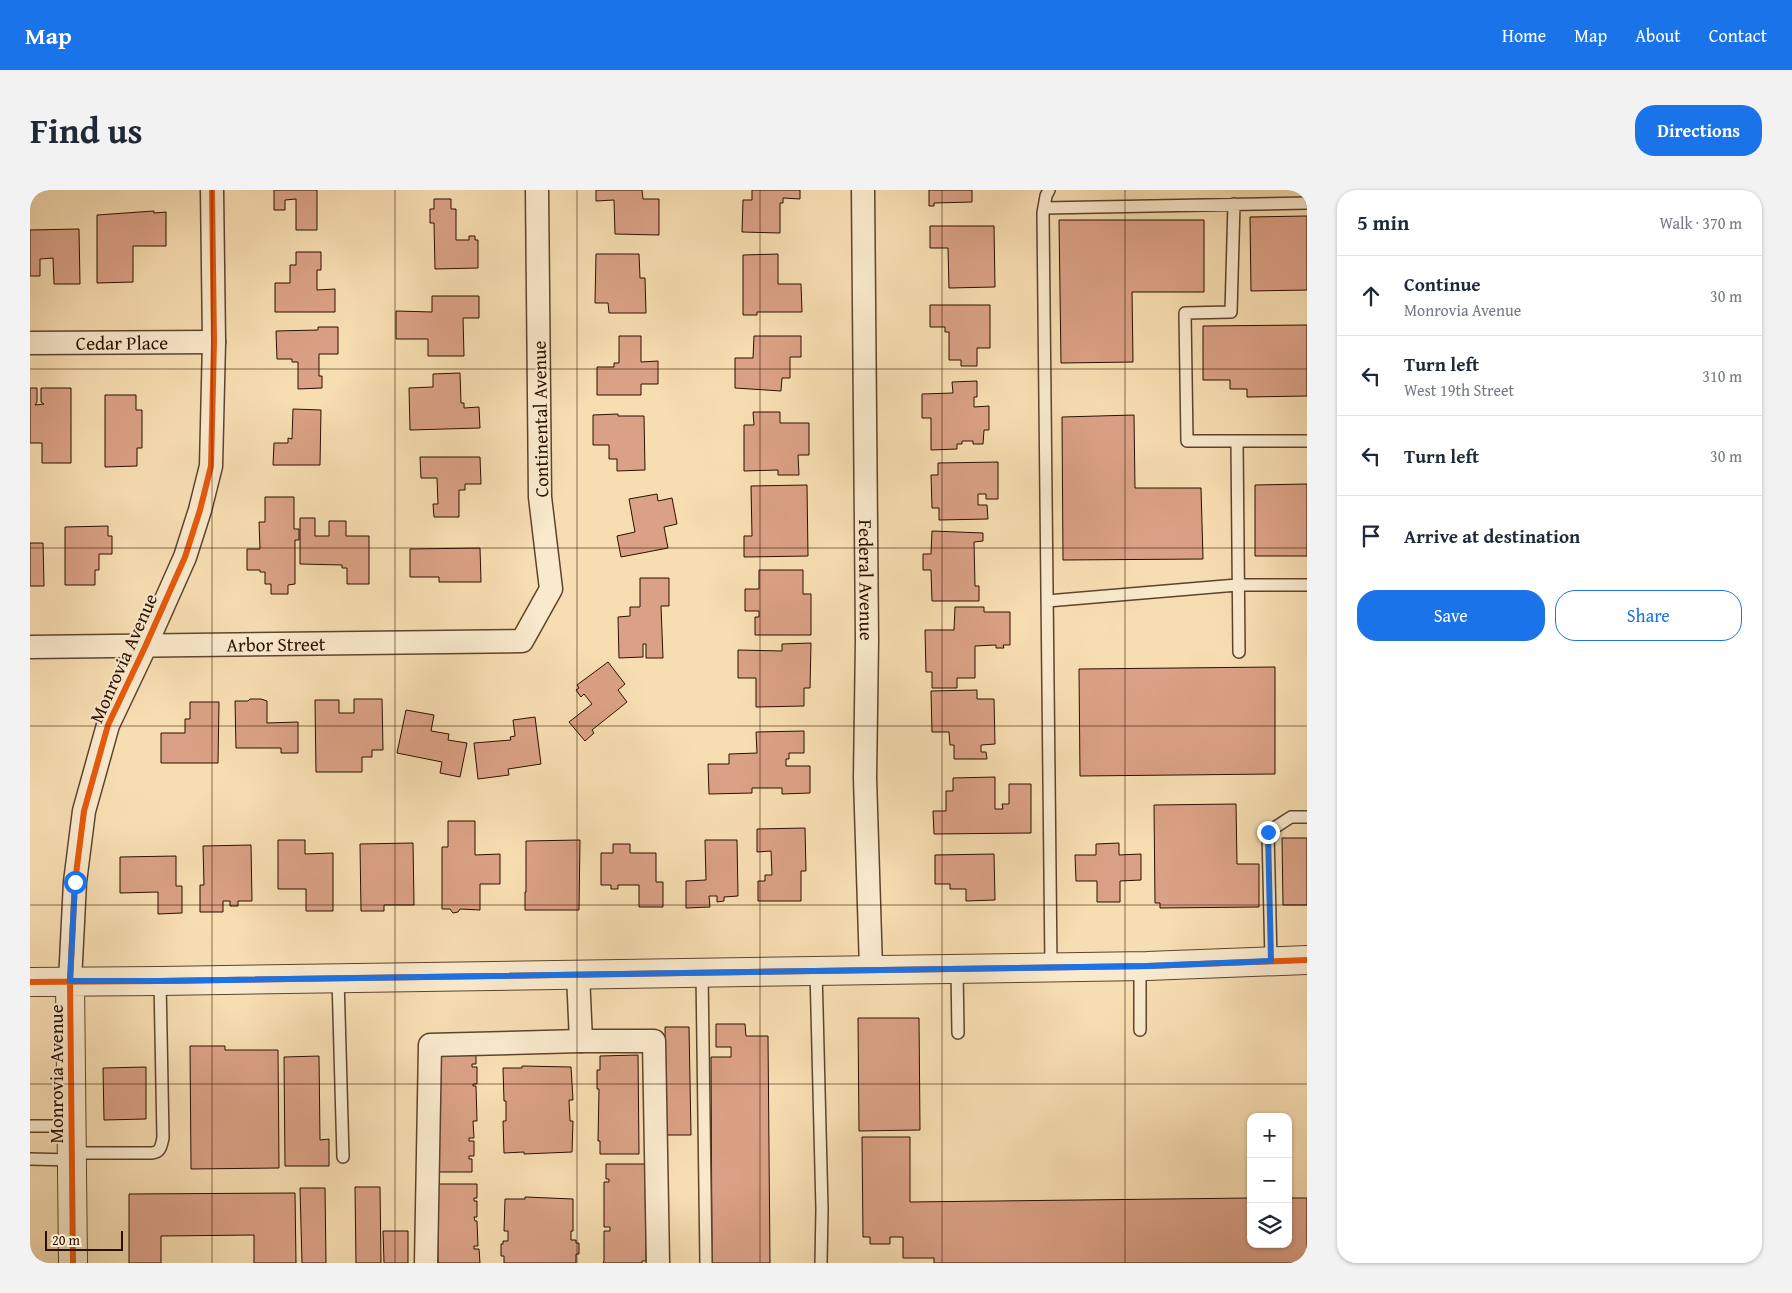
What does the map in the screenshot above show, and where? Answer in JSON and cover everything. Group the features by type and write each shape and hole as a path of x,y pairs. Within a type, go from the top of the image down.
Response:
{"street":[{"name":"Monrovia Avenue","path":"73,1263 70,981 75,882 84,810 108,725 145,647 184,557 200,510 211,466 214,342 212,190"},
{"name":"Continental Avenue","path":"522,641 551,589 540,498 537,190"},
{"name":"Federal Avenue","path":"863,190 867,630 865,778 871,970"},
{"name":"Cedar Place","path":"30,343 214,342"},
{"name":"Arbor Street","path":"30,647 522,641"},
{"path":"30,982 1140,966 1307,960"},
{"path":"578,974 581,1041"},
{"path":"426,1263 430,1045 581,1041 654,1041 658,1263"}],"lane":[{"path":"1049,190 1044,208 1051,967"},
{"path":"1044,208 1307,203"},
{"path":"1234,204 1231,312 1185,313 1187,441 1307,441"},
{"path":"1237,441 1239,652"},
{"path":"1047,600 1237,585 1307,585"},
{"path":"1271,961 1268,832 1290,818 1307,818"},
{"path":"1140,966 1140,1030"},
{"path":"957,969 958,1033"},
{"path":"816,970 822,1209 821,1263"},
{"path":"702,972 706,1263"},
{"path":"338,978 343,1157"},
{"path":"30,1159 152,1153 160,1149 163,1138 160,981"},
{"path":"30,1126 72,1126"}],"building":[{"path":"274,190 317,190 317,230 296,230 296,199 285,200 285,210 274,210"},
{"path":"596,190 642,190 643,199 659,199 659,235 615,234 614,200 596,201"},
{"path":"752,190 800,190 800,199 783,198 783,203 780,203 780,233 742,232 743,200 752,200"},
{"path":"929,190 972,190 972,202 934,203 934,206 929,206"},
{"path":"434,199 451,199 451,209 456,209 456,240 469,240 469,236 475,236 475,240 478,240 478,268 435,269 434,223 430,223 430,209 434,209"},
{"path":"154,211 154,213 166,212 166,246 133,246 133,282 97,283 97,215"},
{"path":"1307,216 1307,290 1251,291 1250,217"},
{"path":"1059,220 1204,220 1204,292 1132,292 1133,362 1061,363"},
{"path":"930,226 994,226 995,287 949,288 948,248 930,248"},
{"path":"79,229 80,284 54,284 53,258 40,259 40,276 30,276 30,230"},
{"path":"296,252 321,252 321,270 317,270 317,290 335,289 335,312 275,312 275,283 290,283 290,265 296,265"},
{"path":"596,254 639,254 640,278 645,278 646,313 609,313 608,303 595,303"},
{"path":"778,254 778,284 801,284 802,312 757,312 757,315 743,315 743,255"},
{"path":"432,296 479,296 479,318 463,318 464,356 428,356 428,339 396,339 396,311 432,312"},
{"path":"930,305 990,305 990,348 977,348 977,366 961,366 961,360 949,360 949,332 945,332 945,327 930,327"},
{"path":"1307,325 1307,396 1247,397 1247,389 1230,389 1230,380 1203,380 1203,326"},
{"path":"318,327 338,327 338,354 319,354 319,376 322,376 322,388 298,389 298,362 292,362 292,359 277,359 276,331 318,330"},
{"path":"619,336 641,336 641,362 658,361 658,384 641,384 641,395 597,395 597,367 614,367 614,363 619,363"},
{"path":"754,336 801,336 801,357 790,357 790,378 782,378 781,391 735,388 735,358 753,358"},
{"path":"460,373 461,403 464,403 464,408 479,407 480,428 410,430 409,388 433,387 433,374"},
{"path":"977,381 977,397 974,397 974,407 989,406 989,430 984,430 983,444 973,444 973,441 962,441 962,444 957,444 957,449 931,450 931,418 922,418 922,394 953,393 952,382"},
{"path":"30,388 37,388 37,402 35,405 44,404 41,402 41,388 71,388 71,463 42,463 42,443 30,443"},
{"path":"105,395 136,395 136,410 142,410 142,448 137,448 137,466 105,467"},
{"path":"293,409 321,410 320,465 273,465 274,443 288,443 288,438 292,439"},
{"path":"753,412 780,412 780,423 809,423 809,455 798,455 799,475 778,475 778,470 744,471 744,425 754,425"},
{"path":"618,414 618,416 644,416 645,470 617,471 617,459 609,459 609,445 593,445 593,415"},
{"path":"1134,415 1135,488 1201,488 1203,559 1063,560 1062,417"},
{"path":"420,457 480,457 481,484 465,484 465,490 459,490 459,517 434,517 433,504 438,504 437,478 421,478"},
{"path":"998,462 998,499 986,499 986,494 978,494 978,505 987,505 988,519 939,520 939,508 932,508 931,475 938,475 938,463"},
{"path":"1307,484 1307,556 1255,556 1255,485"},
{"path":"807,485 808,556 744,557 744,536 752,536 751,486"},
{"path":"657,494 658,501 672,498 677,524 664,527 668,548 621,557 617,536 635,532 629,499"},
{"path":"265,497 294,497 294,529 299,529 299,540 295,540 295,584 288,585 288,594 271,594 271,584 265,584 265,572 247,570 247,549 260,549 259,522 265,522"},
{"path":"300,518 315,518 315,536 329,536 329,521 346,521 346,536 369,536 369,584 347,584 347,568 342,568 342,565 300,564"},
{"path":"108,526 108,536 112,536 112,554 99,554 99,570 95,570 95,585 65,585 65,527"},
{"path":"932,531 983,533 983,541 974,542 975,586 979,586 979,601 932,601 931,570 923,570 923,554 931,554"},
{"path":"30,543 43,543 44,586 30,586"},
{"path":"480,548 481,582 439,582 439,577 410,577 410,549"},
{"path":"759,570 803,570 803,594 811,594 811,635 755,635 755,617 759,617 759,611 745,611 745,589 759,589"},
{"path":"640,578 669,578 669,606 661,606 663,658 646,658 646,644 643,644 643,657 619,658 618,617 630,616 630,607 640,607"},
{"path":"955,607 984,607 984,612 1010,612 1010,645 1003,645 1004,648 996,648 996,645 975,646 975,678 957,678 957,688 932,688 932,672 926,672 925,630 954,630"},
{"path":"811,643 810,688 804,688 804,706 756,707 756,678 738,678 738,650 782,651 782,644"},
{"path":"608,662 625,684 618,690 627,702 592,730 594,733 585,741 569,722 592,704 584,694 581,697 576,690 579,688 577,685"},
{"path":"1275,667 1275,774 1080,776 1079,669"},
{"path":"977,690 977,699 994,699 995,744 981,745 981,752 986,752 987,759 954,759 954,745 950,745 949,732 932,732 931,691"},
{"path":"250,699 267,701 267,723 298,722 298,753 281,753 281,748 236,748 235,701 248,701"},
{"path":"354,699 382,699 383,750 372,750 372,757 362,757 362,772 316,772 315,700 339,700 339,713 354,713"},
{"path":"190,702 219,702 218,763 161,763 161,733 185,733 185,719 190,719"},
{"path":"406,710 434,715 431,731 449,734 448,740 467,743 460,777 440,773 442,762 397,753"},
{"path":"535,717 541,764 508,769 509,775 478,779 474,743 511,740 510,737 515,736 513,720"},
{"path":"804,731 804,753 789,753 789,759 786,759 786,766 810,766 810,793 782,794 782,788 752,788 752,793 709,794 708,764 729,764 729,754 757,753 756,732"},
{"path":"995,777 995,809 1003,809 1002,804 1009,804 1009,784 1031,784 1031,833 934,834 933,811 946,811 946,791 953,791 953,778"},
{"path":"1236,804 1237,864 1259,864 1259,907 1160,908 1160,903 1155,903 1154,805"},
{"path":"448,821 475,821 475,855 500,854 500,884 480,884 480,910 460,909 458,912 453,913 450,909 442,909 442,847 448,847"},
{"path":"805,828 806,871 801,871 801,901 758,901 758,881 765,881 765,875 772,875 771,851 757,852 757,829"},
{"path":"1282,838 1307,838 1307,905 1283,905"},
{"path":"278,840 305,840 305,854 333,853 333,911 306,911 306,889 278,889"},
{"path":"580,840 579,910 525,910 526,841"},
{"path":"705,840 737,840 738,896 724,897 724,901 717,902 717,896 709,896 710,907 686,908 686,881 706,880"},
{"path":"413,843 414,905 384,905 384,911 361,911 360,844"},
{"path":"1119,843 1119,855 1141,854 1141,880 1120,881 1120,902 1097,902 1097,881 1076,881 1075,855 1096,855 1096,844"},
{"path":"613,844 630,844 630,853 656,853 656,882 663,882 663,907 639,907 639,885 618,885 618,889 611,889 611,885 601,885 601,853 613,853"},
{"path":"251,845 252,901 238,901 238,906 230,906 230,901 223,901 223,912 200,912 200,885 204,885 203,846"},
{"path":"994,854 995,900 966,901 966,889 950,889 950,884 935,884 935,855"},
{"path":"176,856 176,886 182,886 182,913 158,914 158,892 120,893 120,857"},
{"path":"858,1018 919,1018 920,1130 859,1131"},
{"path":"716,1024 745,1024 746,1036 768,1036 770,1263 712,1263 711,1057 731,1057 731,1047 716,1047"},
{"path":"665,1027 689,1027 691,1135 667,1135"},
{"path":"190,1046 225,1046 225,1050 278,1050 279,1168 191,1169"},
{"path":"437,1050 476,1050 476,1064 472,1064 472,1067 477,1067 477,1084 473,1084 473,1086 476,1086 477,1121 473,1121 474,1138 469,1138 469,1141 474,1141 474,1156 469,1156 469,1159 472,1159 472,1172 434,1172"},
{"path":"638,1055 639,1154 600,1154 600,1141 598,1141 599,1089 597,1089 597,1070 600,1070 600,1056"},
{"path":"319,1056 320,1140 329,1139 329,1166 285,1166 284,1057"},
{"path":"522,1066 571,1067 573,1100 569,1100 570,1121 573,1121 572,1152 504,1153 503,1121 506,1121 506,1101 504,1101 503,1068 522,1068"},
{"path":"146,1067 146,1119 104,1120 103,1068"},
{"path":"862,1137 910,1137 910,1202 1247,1198 1247,1248 1292,1248 1292,1198 1307,1198 1307,1263 934,1263 934,1258 903,1258 903,1237 890,1237 890,1244 870,1244 870,1237 863,1237"},
{"path":"606,1164 645,1164 646,1261 642,1261 642,1263 603,1263 604,1231 610,1231 610,1227 604,1227 604,1182 609,1182 609,1179 606,1179"},
{"path":"437,1184 477,1184 477,1198 474,1198 474,1201 477,1201 477,1217 474,1217 475,1221 477,1221 478,1246 474,1246 474,1249 479,1249 480,1263 438,1263"},
{"path":"355,1187 380,1187 381,1263 356,1263"},
{"path":"300,1188 325,1188 326,1263 302,1263"},
{"path":"295,1193 296,1263 254,1263 254,1235 161,1236 161,1263 129,1263 129,1194"},
{"path":"525,1197 573,1199 573,1231 571,1231 571,1240 576,1240 576,1243 579,1243 579,1254 576,1254 576,1263 504,1263 504,1256 501,1256 501,1244 503,1244 503,1241 508,1241 508,1231 504,1231 505,1199 525,1199"},
{"path":"383,1231 408,1231 408,1263 384,1263"}],"cycle path":[{"path":"73,1263 70,981 75,882 84,811 108,725 185,557 200,510 211,466 214,342 212,190"},
{"path":"30,982 1147,966 1307,960"}],"route":[{"path":"75,882 70,981 1148,966 1271,961 1268,832"}]}
